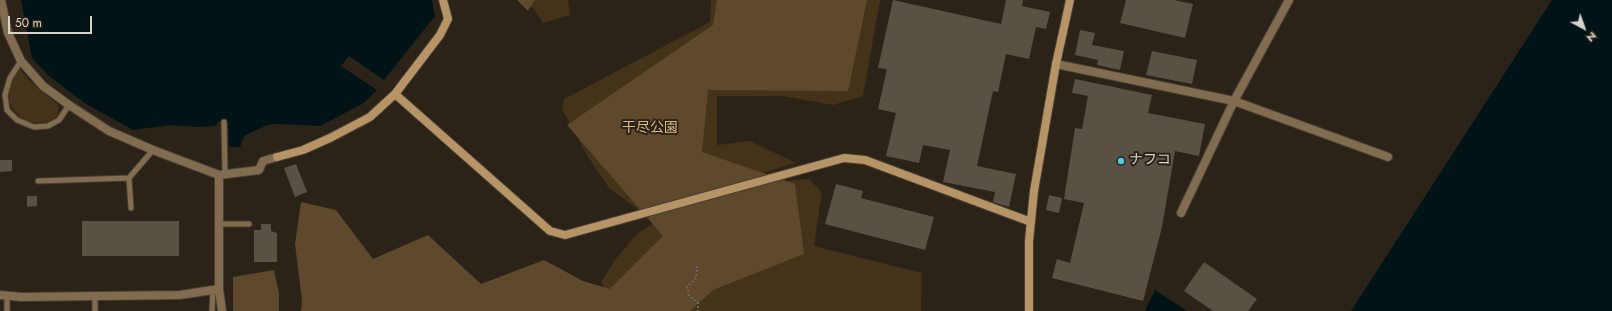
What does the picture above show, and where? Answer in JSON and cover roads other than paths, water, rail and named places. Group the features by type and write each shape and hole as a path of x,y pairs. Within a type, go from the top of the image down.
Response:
{"street":[{"path":"1,0 2,12 8,33 21,60 43,86 109,131 153,150 222,174 259,170 263,161 303,150 370,117 395,94 440,35 448,19 443,0"},
{"path":"1029,311 1031,222 1034,191 1056,64 1070,0"},
{"path":"1181,213 1234,101 1289,0"},
{"path":"1056,64 1234,101 1388,157"},
{"path":"395,94 550,231 565,235 844,158 865,160 1031,222"},
{"path":"222,174 216,289 222,311"},
{"path":"4,295 180,296 216,289"}],"lane":[{"path":"21,60 10,78 6,95 7,110 16,120 34,127 48,126 59,120 69,105"},
{"path":"222,174 224,122"},
{"path":"130,208 129,178 153,150"},
{"path":"38,181 129,178"},
{"path":"219,224 249,224"},
{"path":"212,311 216,289"},
{"path":"4,295 7,311"},
{"path":"95,296 95,311"}],"place":[{"name":"ナフコ","path":"1121,161"}],"park label":[{"name":"干尽公園","path":"650,129"}]}
